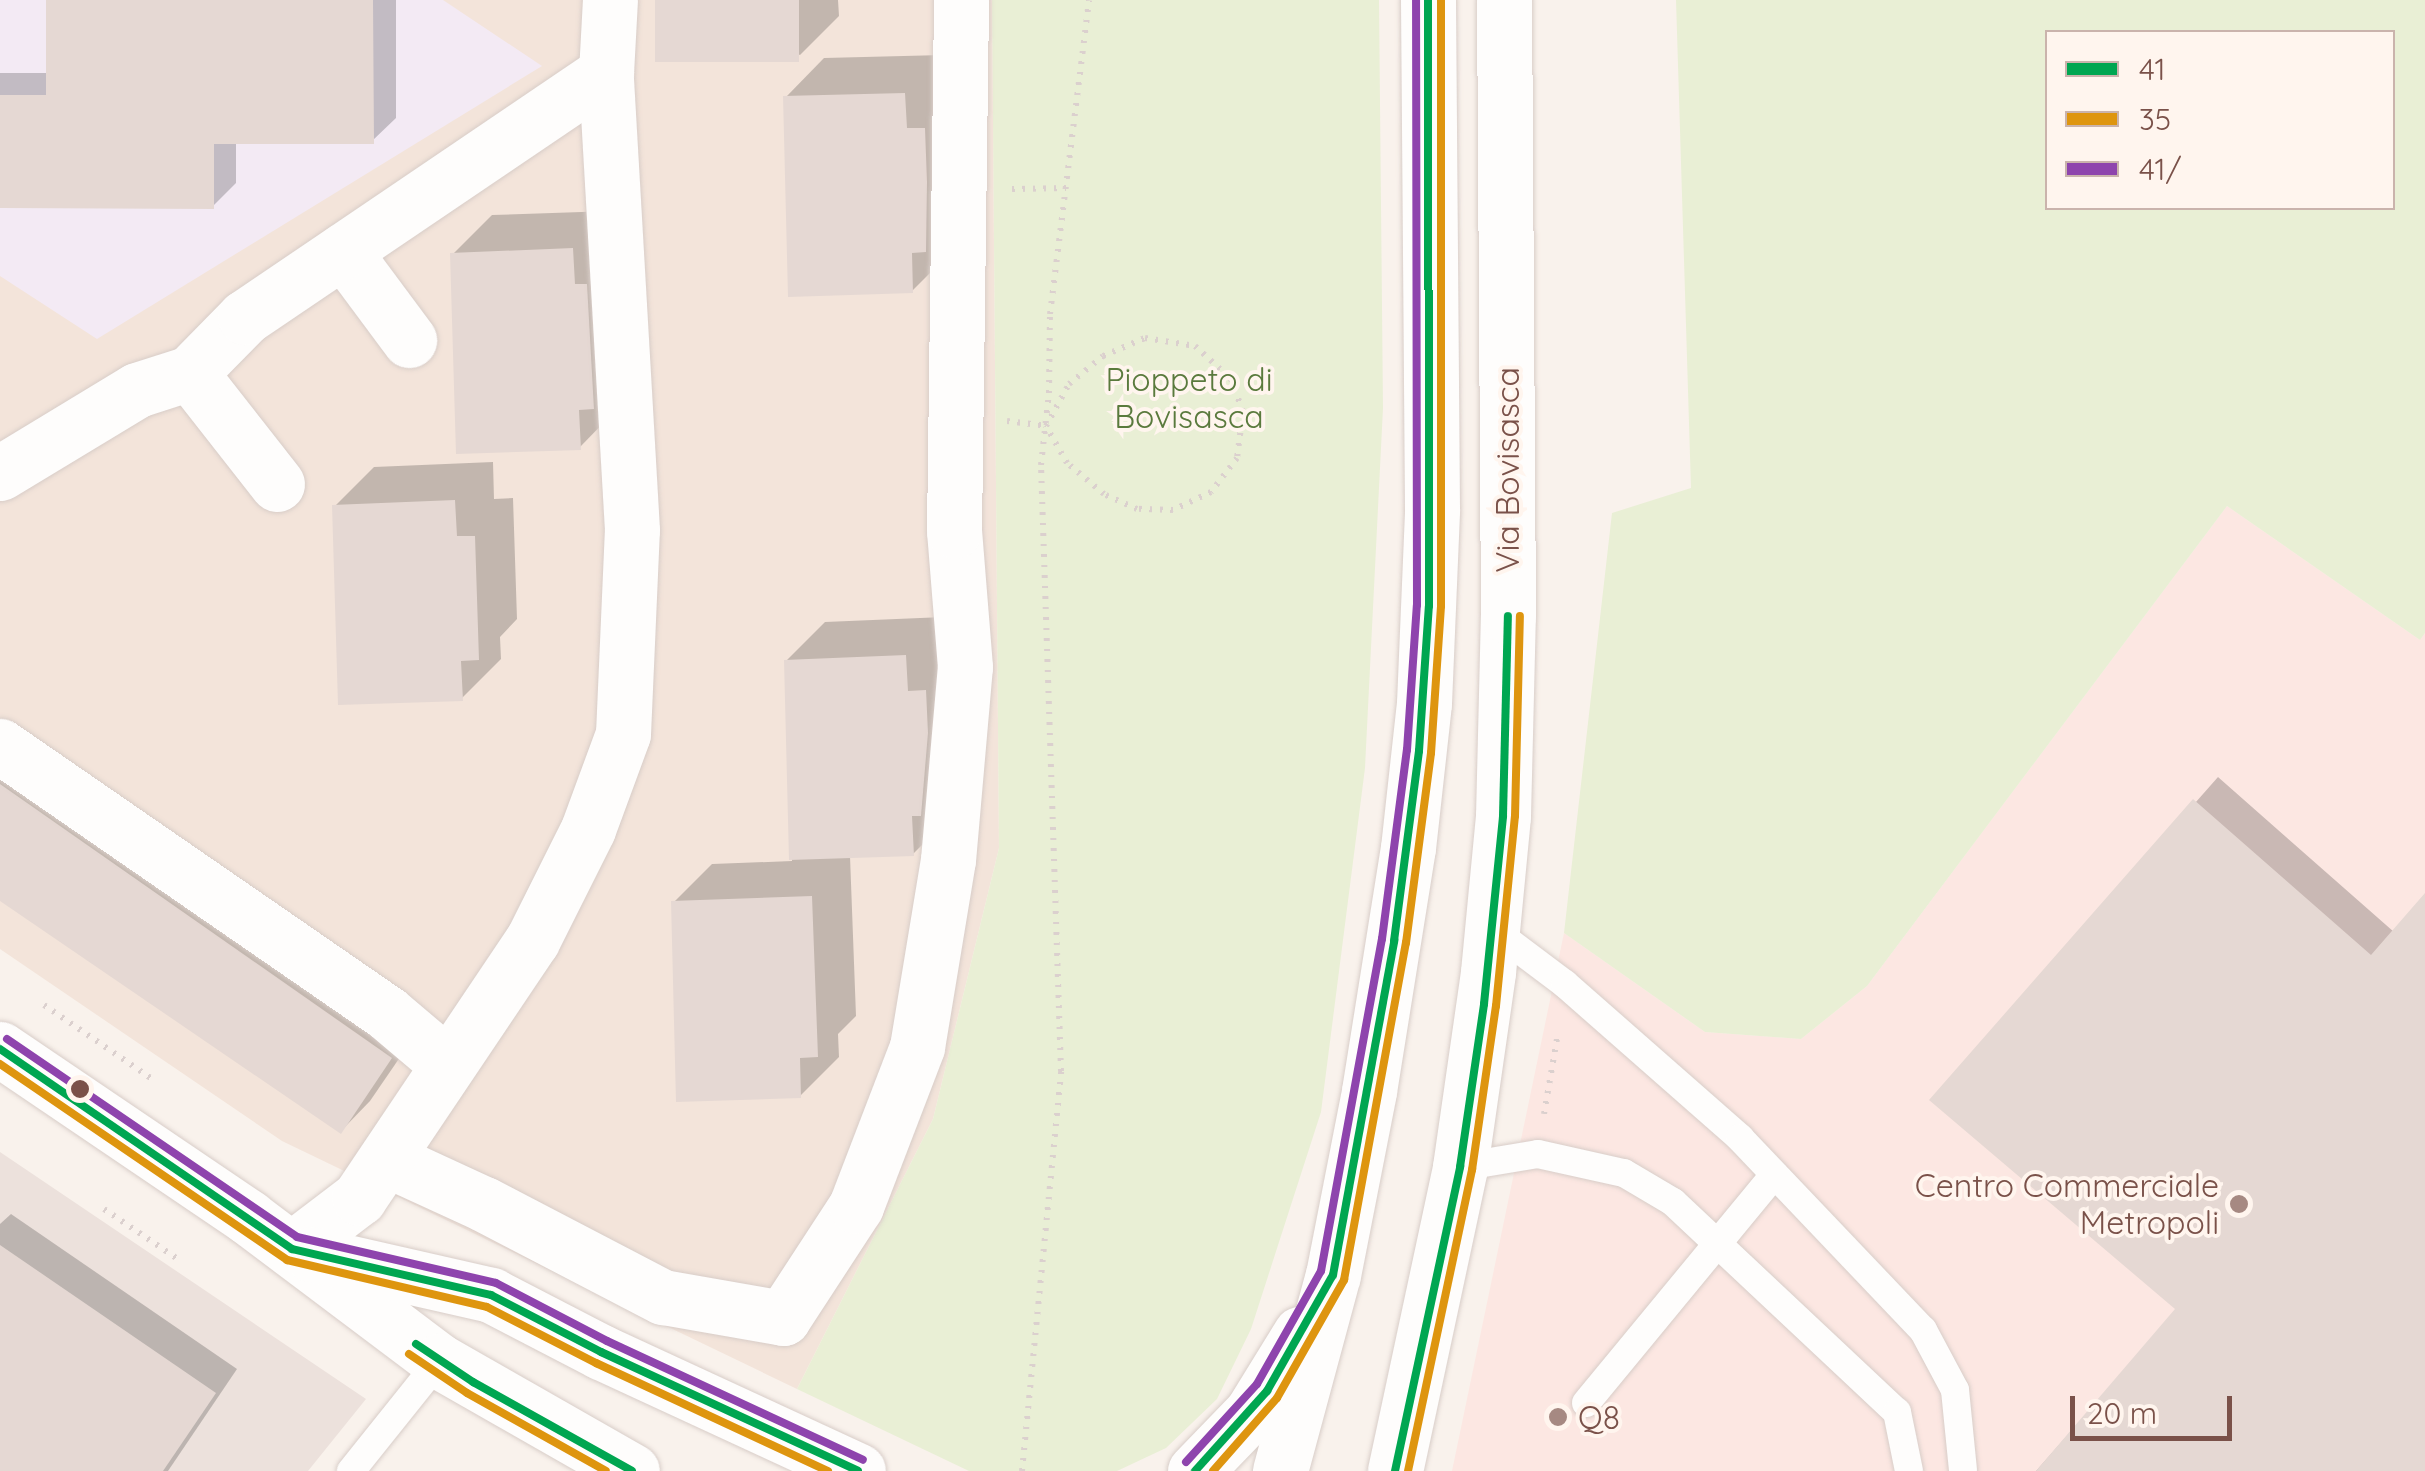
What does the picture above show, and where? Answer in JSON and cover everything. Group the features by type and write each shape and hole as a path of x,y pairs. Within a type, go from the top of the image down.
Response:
{"street":[{"path":"292,1250 358,1198 532,941 588,829 623,734 632,530 606,73 610,0"},
{"path":"386,1160 484,1204 663,1297 783,1318 856,1206 917,1047 952,821 965,667 954,530 961,0"},
{"path":"1280,1471 1332,1274 1394,941 1424,703 1432,509 1428,0"},
{"name":"Via Bovisasca","path":"1394,1471 1460,1167 1492,929 1505,782 1508,647 1504,0"},
{"path":"0,473 137,390 190,373 244,317 606,73"},
{"path":"342,251 409,340"},
{"path":"190,373 277,484"},
{"path":"0,746 388,1013 446,1064"},
{"path":"0,1049 292,1250 439,1360 632,1471"},
{"path":"292,1250 492,1294 601,1352 858,1471"},
{"path":"1194,1471 1233,1434 1268,1391 1332,1274"}],"lane":[{"path":"1492,929 1565,984 1740,1138 1924,1330 1955,1390 1963,1470"},
{"path":"1460,1167 1538,1154 1624,1173 1673,1202 1897,1412 1909,1471"},
{"path":"1586,1404 1774,1175"},
{"path":"351,1471 439,1360"}],"path":[{"path":"1022,1471 1062,1072 1042,465 1050,314 1089,0"},
{"path":"1145,338 1195,346 1231,379 1243,412 1237,458 1211,492 1172,510 1137,510 1104,494 1067,462 1046,426 1069,384 1103,356 1145,338"},
{"path":"44,1005 155,1080"},
{"path":"1542,1126 1561,1013"},
{"path":"104,1210 182,1262"}],"shaded area":[{"path":"0,0 992,0 999,848 933,1119 797,1389 282,1141 0,949"},
{"path":"0,0 443,0 542,66 97,339 0,276"},
{"path":"2227,506 2420,640 2425,633 2425,1471 1452,1471 1564,933 1705,1032 1801,1039 1867,986"},
{"path":"0,1152 366,1399 308,1471 0,1471"}],"green space":[{"name":"Pioppeto di Bovisasca","path":"992,0 1379,0 1383,408 1365,768 1321,1112 1251,1329 1217,1399 1166,1448 1117,1471 969,1471 797,1389 933,1119 999,848"},
{"path":"1676,0 2425,0 2425,633 2420,640 2227,506 1867,986 1801,1039 1705,1032 1564,933 1612,513 1691,488"}],"building":[{"path":"46,0 373,0 374,144 214,144 214,209 0,208 0,95 46,95"},
{"path":"655,0 799,0 799,62 655,62"},
{"path":"905,93 907,128 925,128 926,252 912,253 913,293 788,297 783,96"},
{"path":"573,248 575,284 587,284 594,409 579,410 581,450 456,454 450,253"},
{"path":"455,500 457,536 475,536 479,660 461,661 463,701 338,705 332,505"},
{"path":"906,655 908,691 926,690 928,733 921,816 912,816 914,856 789,860 784,660"},
{"path":"0,784 392,1058 341,1134 0,901"},
{"name":"Centro Commerciale Metropoli","path":"2193,799 2371,955 2425,893 2425,1471 2036,1471 2175,1309 1929,1100"},
{"path":"812,896 818,1057 800,1058 801,1098 676,1102 671,901"},
{"path":"0,1245 216,1393 163,1471 0,1471"}],"transit line":[{"name":"41/","path":"1186,1462 1257,1384 1321,1271 1382,939 1407,750 1417,605 1416,0"},
{"name":"41","path":"1195,1471 1267,1391 1333,1275 1394,941 1419,751 1429,606 1428,0"},
{"name":"35","path":"1213,1471 1277,1398 1344,1280 1406,943 1431,753 1441,606 1441,0"},
{"name":"41","path":"1395,1471 1460,1167 1484,1004 1503,816 1508,616"},
{"name":"35","path":"1408,1471 1472,1170 1496,1006 1515,816 1520,616"},
{"name":"41/","path":"7,1039 297,1237 496,1283 607,1341 863,1460"},
{"name":"41","path":"0,1049 292,1249 491,1295 601,1352 858,1471"},
{"name":"35","path":"0,1064 287,1260 487,1307 596,1363 828,1471"},
{"name":"41","path":"416,1344 473,1382 632,1471"},
{"name":"35","path":"409,1354 467,1393 606,1471"}],"place":[{"name":"Centro Commerciale Metropoli","path":"2239,1204"},
{"name":"Q8","path":"1558,1417"}]}
